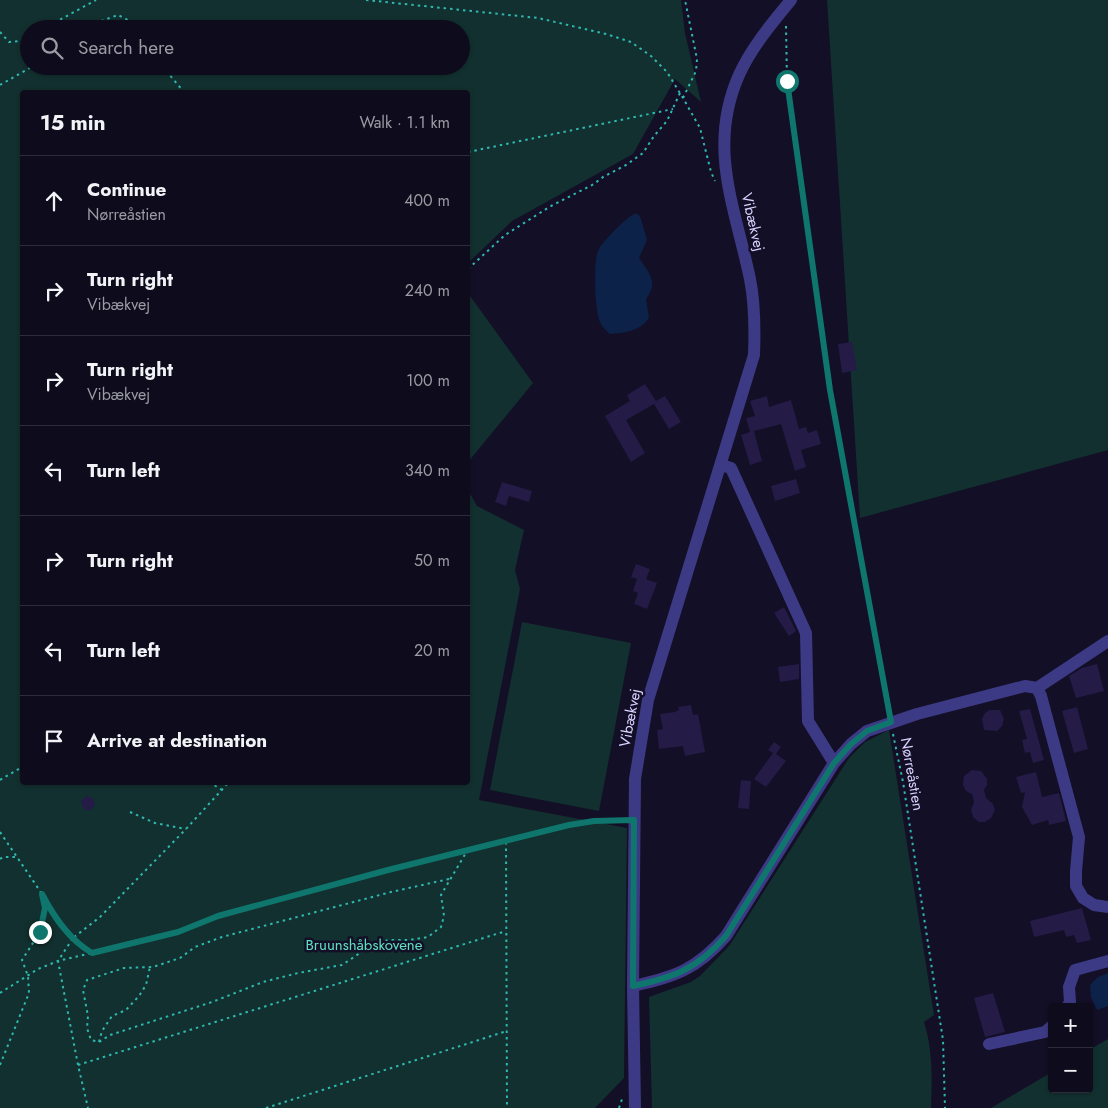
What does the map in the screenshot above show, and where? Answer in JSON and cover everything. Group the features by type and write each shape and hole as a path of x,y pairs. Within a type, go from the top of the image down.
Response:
{"street":[{"name":"Vibækvej","path":"635,1108 633,986 635,779 648,700 754,355 755,313 750,280 731,206 725,172 724,133 729,103 739,74 754,48 791,0"},
{"path":"721,466 731,468 806,633 808,721 834,763"},
{"path":"633,986 662,980 680,973 698,963 713,951 726,936 834,763 851,744 867,731 891,722 1031,687 1108,641"},
{"path":"1031,687 1042,696 1079,837 1076,886 1083,898 1094,905 1108,907"},
{"path":"1069,1003 1069,987 1076,970 1108,962"},
{"path":"989,1044 1030,1036 1048,1029"}],"path":[{"path":"60,20 96,0"},
{"path":"366,0 538,18 631,42 651,56 666,72 680,93 700,128 711,172 716,182"},
{"path":"683,98 696,70 697,59 685,0"},
{"path":"105,20 118,15 128,20"},
{"name":"Nørreåstien","path":"786,25 787,81 830,390 903,782 943,1040 945,1108"},
{"path":"0,32 10,42 20,41"},
{"path":"0,84 20,73"},
{"path":"170,75 182,90"},
{"path":"470,267 505,235 551,206 626,165 643,153 673,109 680,93"},
{"path":"470,152 673,109"},
{"path":"0,780 20,769"},
{"path":"214,785 223,790"},
{"path":"88,1108 58,961 73,938 100,917 227,785"},
{"path":"130,812 155,823 186,829"},
{"path":"0,993 38,969 58,961 178,932 236,911 388,870 586,822 634,820"},
{"path":"0,832 42,894 53,916 81,947 92,953"},
{"path":"506,842 507,1108"},
{"path":"449,879 391,892 222,937 195,947 180,958 150,967 124,968 87,980 83,990 88,1016 87,1028 91,1040 99,1042 110,1035 212,1002 263,982 298,972 342,965 369,948 388,940 409,940 428,937 441,927 444,916 441,895 449,879 468,851"},
{"path":"0,859 3,857 17,857"},
{"path":"0,1066 29,993 28,976 22,960 40,932 45,908 42,894"},
{"path":"78,1065 506,931"},
{"path":"99,1042 102,1032 112,1016 126,1010 139,996 146,985 150,967"},
{"path":"266,1108 507,1032"}],"green space":[{"name":"Bruunshåbskovene","path":"0,0 681,0 685,33 701,102 675,79 633,154 512,221 470,261 470,90 20,90 20,785 470,785 470,494 477,506 524,530 515,570 520,589 479,800 627,828 624,1078 595,1108 0,1108"},
{"path":"827,0 1108,0 1108,450 860,518"},
{"path":"470,296 533,383 470,460"},
{"path":"522,622 631,643 599,811 490,790"},
{"path":"889,730 934,1015 924,1022 932,1076 931,1108 652,1108 649,997 691,982 700,976 729,946 849,758 865,742"},
{"path":"1108,1039 1108,1108 991,1108 1048,1074 1048,1093 1093,1093 1093,1048"}],"water":[{"path":"634,214 638,214 641,219 647,240 639,258 649,273 652,283 652,288 646,299 649,318 637,329 610,334 601,323 597,309 595,282 597,255 601,245 610,235"},
{"path":"1108,973 1108,1006 1097,1010 1091,997 1090,985 1098,977"}],"building":[{"path":"852,342 857,370 842,373 838,344"},
{"path":"645,384 656,401 665,396 681,422 669,429 654,404 626,420 645,453 631,462 605,416 630,401 627,395"},
{"path":"767,396 769,407 791,400 799,429 806,427 808,433 817,430 821,444 801,450 806,467 795,471 781,424 754,431 762,461 750,465 741,435 750,432 746,418 755,416 750,401"},
{"path":"796,479 800,493 775,501 771,486"},
{"path":"502,482 532,491 529,502 509,496 506,506 495,502"},
{"path":"636,564 650,569 646,579 657,583 647,609 634,604 638,593 633,591 637,579 631,577"},
{"path":"784,607 796,631 789,636 774,613"},
{"path":"799,664 799,679 780,682 778,667"},
{"path":"1097,664 1104,691 1076,698 1069,676 1082,668"},
{"path":"691,705 693,715 698,714 705,752 685,756 683,746 659,749 657,730 663,729 660,714 675,712 679,710 678,707"},
{"path":"1077,707 1088,749 1074,753 1062,711"},
{"path":"1030,709 1044,760 1033,763 1030,752 1025,753 1022,740 1027,739 1019,711"},
{"path":"989,710 1000,710 1004,719 1002,726 997,731 984,730 982,719"},
{"path":"774,742 781,747 776,754 786,761 766,787 754,779 773,753 768,750"},
{"path":"972,770 981,771 987,779 987,785 984,790 986,798 993,804 995,810 991,818 985,822 979,822 973,817 971,810 974,802 972,794 966,791 963,785 964,776"},
{"path":"1036,772 1042,797 1059,793 1066,821 1049,825 1048,820 1032,825 1022,807 1025,792 1021,793 1016,777"},
{"path":"741,780 751,781 749,809 738,808"},
{"path":"86,796 93,798 95,805 90,811 83,808 81,801"},
{"path":"1082,908 1091,940 1077,943 1074,935 1066,937 1064,930 1034,937 1030,921"},
{"path":"993,993 1005,1032 985,1037 974,998"}],"route":[{"path":"40,932 45,908 42,894 53,916 81,947 92,953 178,932 218,916 388,870 569,825 594,821 634,820 633,986 662,980 680,973 698,963 713,951 726,936 834,763 851,744 867,731 891,722 830,390 787,81"}]}
